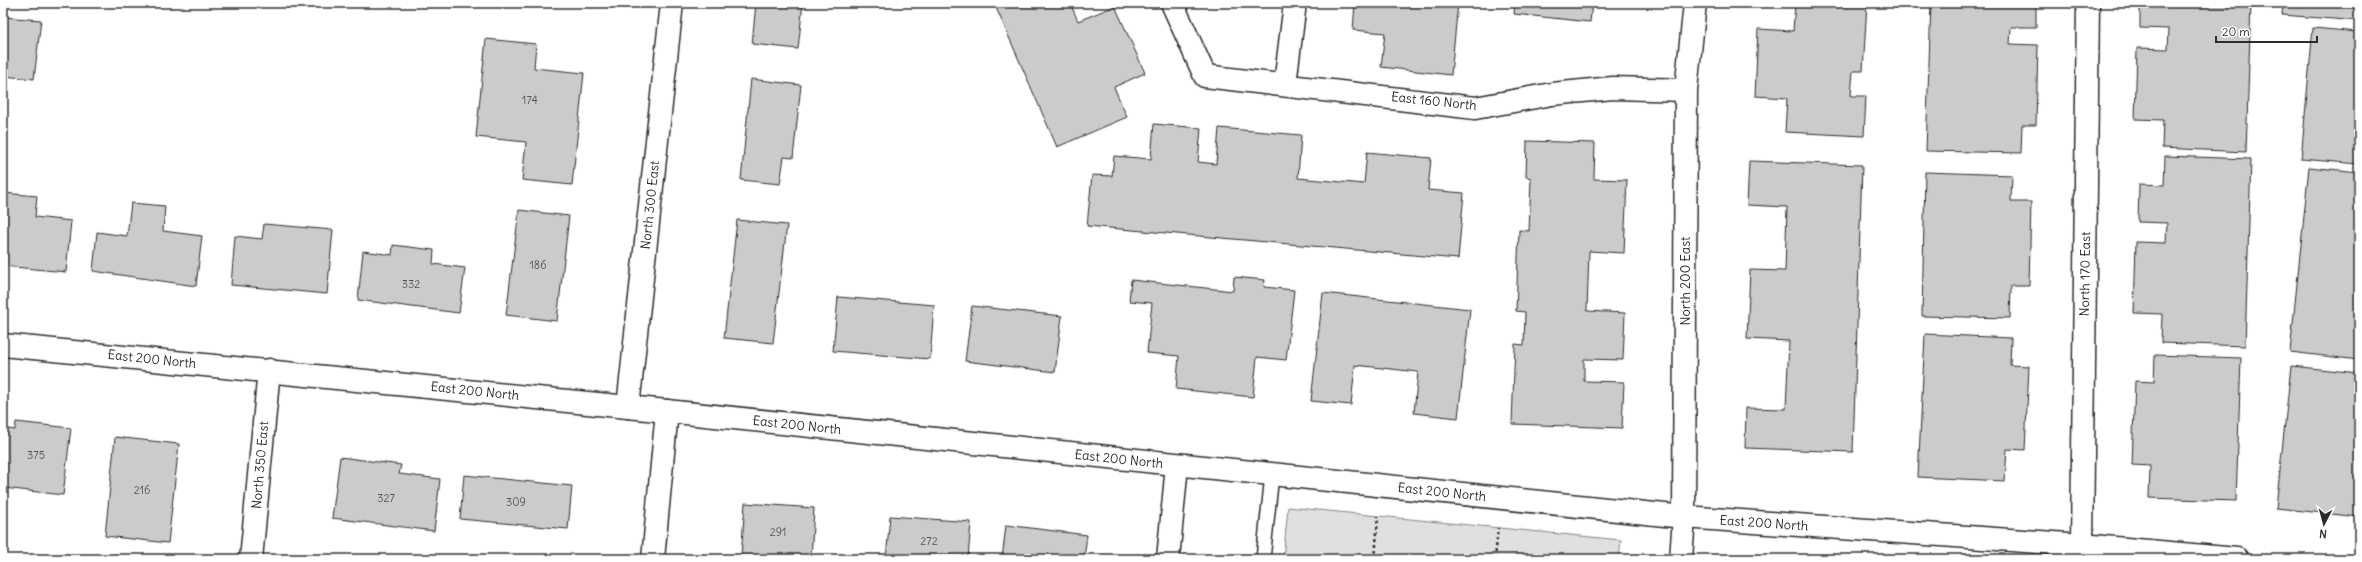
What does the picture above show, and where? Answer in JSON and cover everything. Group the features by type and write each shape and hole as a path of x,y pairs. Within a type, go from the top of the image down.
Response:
{"street":[{"name":"North 300 East","path":"628,407 672,3"},
{"name":"East 160 North","path":"1172,3 1205,76 1285,84 1475,108 1552,94 1613,88 1686,90"},
{"path":"1285,84 1295,3"},
{"name":"North 200 East","path":"1680,559 1684,518 1686,90 1695,3"},
{"name":"North 170 East","path":"2082,545 2088,3"},
{"name":"East 200 North","path":"3,344 667,411 1684,518 2082,545 2237,559"},
{"name":"North 350 East","path":"251,559 268,370"},
{"path":"653,559 667,411"},
{"path":"1168,559 1177,465"}],"lane":[{"path":"1263,559 1272,475"}],"path":[{"path":"1374,559 1378,516"},
{"path":"1495,559 1498,528"}],"shaded area":[{"path":"1288,507 1621,540 1619,559 1283,559"}],"building":[{"path":"756,3 803,3 798,49 752,44"},
{"path":"994,3 1070,3 1078,21 1115,6 1145,73 1114,87 1127,117 1057,147"},
{"path":"1355,3 1458,3 1451,75 1381,67 1385,33 1353,30"},
{"path":"1515,3 1592,3 1590,22 1514,14"},
{"path":"1795,3 1867,3 1863,71 1853,71 1851,96 1866,96 1864,136 1785,132 1787,98 1755,96 1758,29 1793,31"},
{"path":"1931,3 2036,3 2036,27 2011,27 2010,44 2038,45 2036,125 2022,125 2021,153 1926,151"},
{"path":"2140,3 2251,3 2246,152 2162,148 2163,120 2135,119 2137,48 2168,49 2169,29 2140,28"},
{"path":"2283,3 2359,3 2359,21 2282,15"},
{"path":"3,17 41,20 34,79 3,76"},
{"path":"2313,28 2359,32 2359,164 2301,159"},
{"path":"486,39 536,44 534,68 584,73 572,185 522,180 526,142 476,137"},
{"path":"751,79 801,85 793,158 784,157 780,184 741,180"},
{"path":"1154,124 1201,128 1198,162 1216,164 1219,128 1301,135 1298,178 1364,184 1367,152 1431,158 1428,190 1464,193 1458,259 1087,226 1092,175 1112,176 1114,156 1151,159"},
{"path":"1527,141 1595,143 1594,179 1627,180 1624,253 1589,251 1587,311 1625,313 1623,360 1584,359 1584,381 1624,382 1622,428 1512,424 1515,344 1524,345 1525,312 1516,311 1519,230 1529,231 1531,178 1526,177"},
{"path":"2165,156 2251,159 2245,346 2161,343 2162,314 2134,313 2136,242 2166,243 2167,223 2138,222 2139,184 2164,185"},
{"path":"1749,161 1862,165 1853,452 1745,448 1746,408 1786,409 1789,341 1747,339 1750,270 1785,271 1787,207 1747,205"},
{"path":"2309,167 2359,172 2359,360 2290,352"},
{"path":"1925,172 2012,175 2011,202 2031,202 2029,286 2011,286 2010,318 1922,316"},
{"path":"3,193 37,196 35,217 71,221 66,272 3,266"},
{"path":"131,203 165,206 163,231 202,236 196,286 93,271 97,232 127,236"},
{"path":"519,210 569,216 557,321 506,315"},
{"path":"737,220 787,225 773,343 724,338"},
{"path":"264,224 333,230 327,294 231,285 235,236 262,239"},
{"path":"393,245 434,250 433,264 465,268 459,313 358,300 363,251 392,255"},
{"path":"1234,277 1265,280 1264,287 1294,290 1286,360 1257,357 1253,397 1176,389 1179,356 1147,353 1152,303 1129,301 1131,280 1233,291"},
{"path":"1323,293 1470,309 1458,418 1414,413 1418,372 1355,365 1351,405 1311,401"},
{"path":"838,297 934,305 930,359 833,351"},
{"path":"972,306 1062,316 1055,372 965,361"},
{"path":"1925,334 2011,338 2010,365 2029,366 2025,450 2007,449 2005,481 1918,477"},
{"path":"2155,355 2241,358 2236,501 2149,498 2150,466 2132,465 2135,381 2154,382"},
{"path":"2291,366 2359,373 2359,517 2276,508"},
{"path":"16,422 71,428 63,495 4,488 3,428 15,430"},
{"path":"115,437 179,444 168,543 105,536"},
{"path":"340,457 401,465 399,474 440,479 434,531 332,518"},
{"path":"464,475 572,486 568,529 460,519"},
{"path":"745,503 814,508 811,559 741,556"},
{"path":"890,516 971,522 968,559 886,559"},
{"path":"1006,525 1087,535 1084,559 1002,559"}]}
